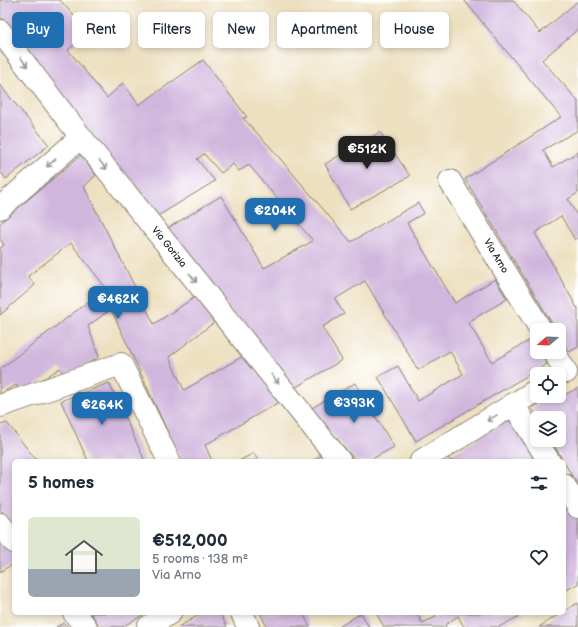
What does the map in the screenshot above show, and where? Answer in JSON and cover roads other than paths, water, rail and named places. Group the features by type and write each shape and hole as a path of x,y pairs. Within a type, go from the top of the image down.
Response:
{"street":[{"name":"Via Gorizia","path":"0,32 81,137 338,459"},
{"path":"0,208 81,137"},
{"name":"Via Arno","path":"450,181 536,323"},
{"path":"559,359 568,372"},
{"path":"0,406 121,364 168,459"},
{"path":"424,459 530,394"},
{"path":"513,404 548,459"},
{"path":"566,488 578,507"},
{"path":"0,524 12,539"},
{"path":"76,615 86,627"},
{"path":"148,627 167,615"},
{"path":"243,615 248,627"}]}
